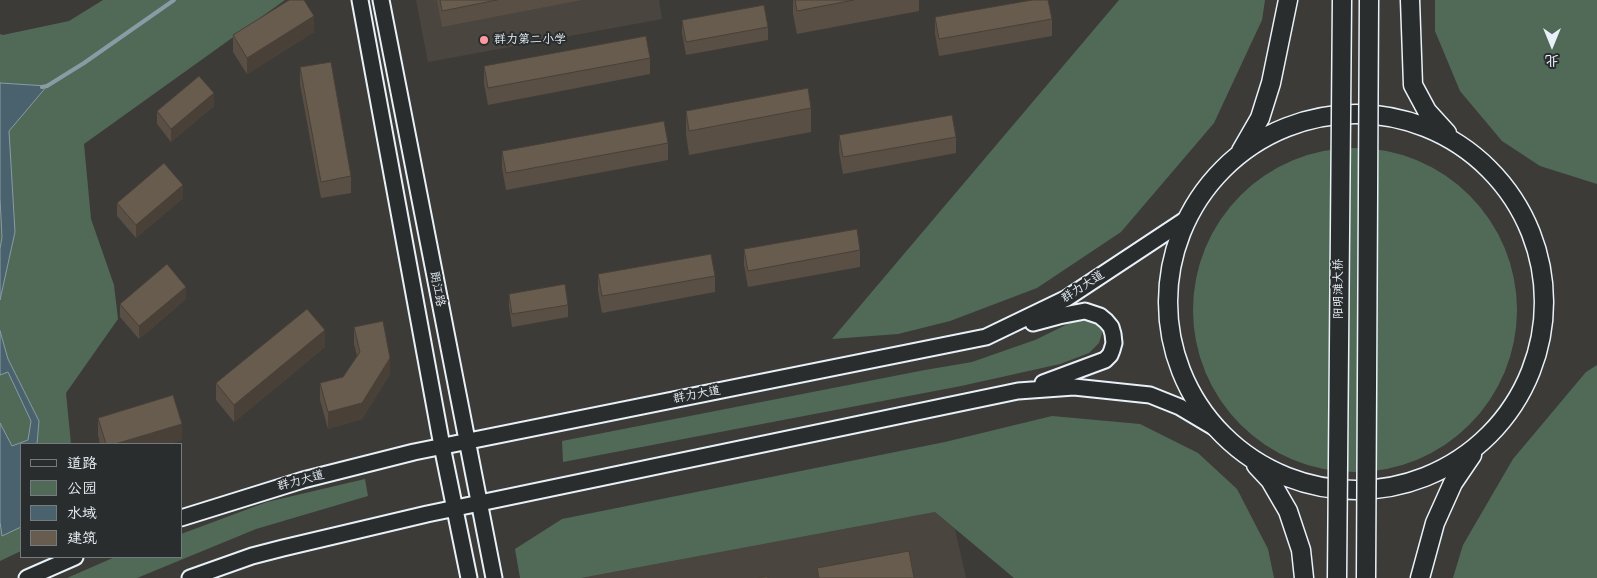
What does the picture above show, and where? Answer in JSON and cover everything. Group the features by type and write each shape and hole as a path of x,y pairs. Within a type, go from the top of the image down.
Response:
{"highway":[{"path":"1239,154 1260,118 1270,83 1288,0"},
{"name":"阳明滩大桥","path":"1337,578 1342,0"},
{"path":"1366,578 1369,0"},
{"path":"1410,0 1413,86 1427,111 1454,141"},
{"path":"1304,578 1301,550 1288,511 1270,480 1217,429 1197,403 1182,374 1172,344 1168,312 1169,279 1176,248 1188,218 1210,183 1239,154 1267,136 1297,123 1328,116 1361,114 1394,118 1425,127 1454,141 1488,166 1507,188 1522,212 1534,238 1542,266 1545,295 1544,324 1528,379 1515,404 1478,445 1453,484 1434,523 1420,578"},
{"path":"1245,454 1272,470 1301,482 1332,488 1363,490 1394,486 1425,477 1453,463 1478,445"}],"main road":[{"name":"朗江路","path":"360,0 442,446 469,578"},
{"name":"朗江路","path":"381,0 494,578"},
{"name":"群力大道","path":"182,518 303,480 442,446 986,337 1067,298 1188,218"},
{"path":"190,578 252,556 480,503 1018,391 1105,360 1110,355 1114,343 1111,327 1100,316 1085,311 1059,316 986,337"},
{"path":"1018,391 1074,387 1150,395 1180,407 1217,429"},
{"path":"27,578 73,558"}],"shaded area":[{"name":"群力第二小学","path":"416,0 659,0 662,19 428,62"},
{"path":"935,512 955,529 966,578 581,578"}],"green space":[{"path":"103,0 285,0 84,144 91,219 114,285 118,319 66,393 71,443 20,443 20,551 0,561 0,34 3,35 69,21"},
{"path":"1119,0 1265,0 1262,20 1214,123 1121,232 1037,288 950,321 898,334 832,339"},
{"path":"1435,0 1597,0 1597,184 1540,166 1502,141 1460,91 1435,31"},
{"path":"1355,148 1387,151 1417,160 1445,175 1470,195 1490,220 1505,248 1514,278 1517,310 1514,342 1505,372 1490,400 1470,425 1445,445 1417,460 1387,469 1355,472 1323,469 1293,460 1265,445 1240,425 1220,400 1205,372 1196,342 1193,310 1196,278 1205,248 1220,220 1240,195 1265,175 1293,160 1323,151"},
{"path":"1074,321 1092,321 1103,330 1099,343 1089,353 1060,364 961,386 563,462 562,441 972,362 1035,340"},
{"path":"1597,365 1597,578 1453,578 1463,545 1513,459 1586,372"},
{"path":"1052,416 1140,424 1198,453 1237,489 1268,549 1274,578 1014,578 935,512 581,578 520,578 515,549 562,519 945,442"},
{"path":"365,479 368,496 256,529 137,578 67,578 113,558 182,558 182,534 267,502"}],"water":[{"path":"0,83 47,86 9,131 15,232 0,300 0,249 2,237"},
{"path":"0,331 8,359 39,421 37,443 20,443 28,440 31,421 8,372 0,375"},
{"path":"0,423 12,446 20,443 20,527 2,536 0,522"}],"building":[{"path":"289,0 304,0 314,16 247,58 233,35"},
{"path":"440,0 497,0 442,11"},
{"path":"795,0 854,0 797,11"},
{"path":"1032,0 1048,0 1052,19 939,39 935,17"},
{"path":"764,5 768,27 686,42 682,20"},
{"path":"646,36 650,58 488,88 484,66"},
{"path":"331,62 351,176 321,182 300,67"},
{"path":"199,76 214,93 171,129 157,111"},
{"path":"808,88 811,108 689,131 686,111"},
{"path":"952,115 956,137 843,157 839,135"},
{"path":"664,121 668,143 506,173 502,151"},
{"path":"164,163 183,185 136,225 117,203"},
{"path":"857,229 860,250 748,271 744,249"},
{"path":"711,254 715,276 602,296 598,274"},
{"path":"167,264 186,287 139,326 120,304"},
{"path":"565,284 568,305 512,314 509,294"},
{"path":"307,309 325,330 234,405 216,383"},
{"path":"383,321 390,358 362,403 328,412 320,383 343,377 360,352 354,327"},
{"path":"173,395 182,424 118,443 106,443 98,418"},
{"path":"909,551 914,578 819,578 817,568"}],"waterway":[{"path":"42,87 47,86 84,63 174,0"}],"place":[{"name":"群力第二小学","path":"484,40"}]}
